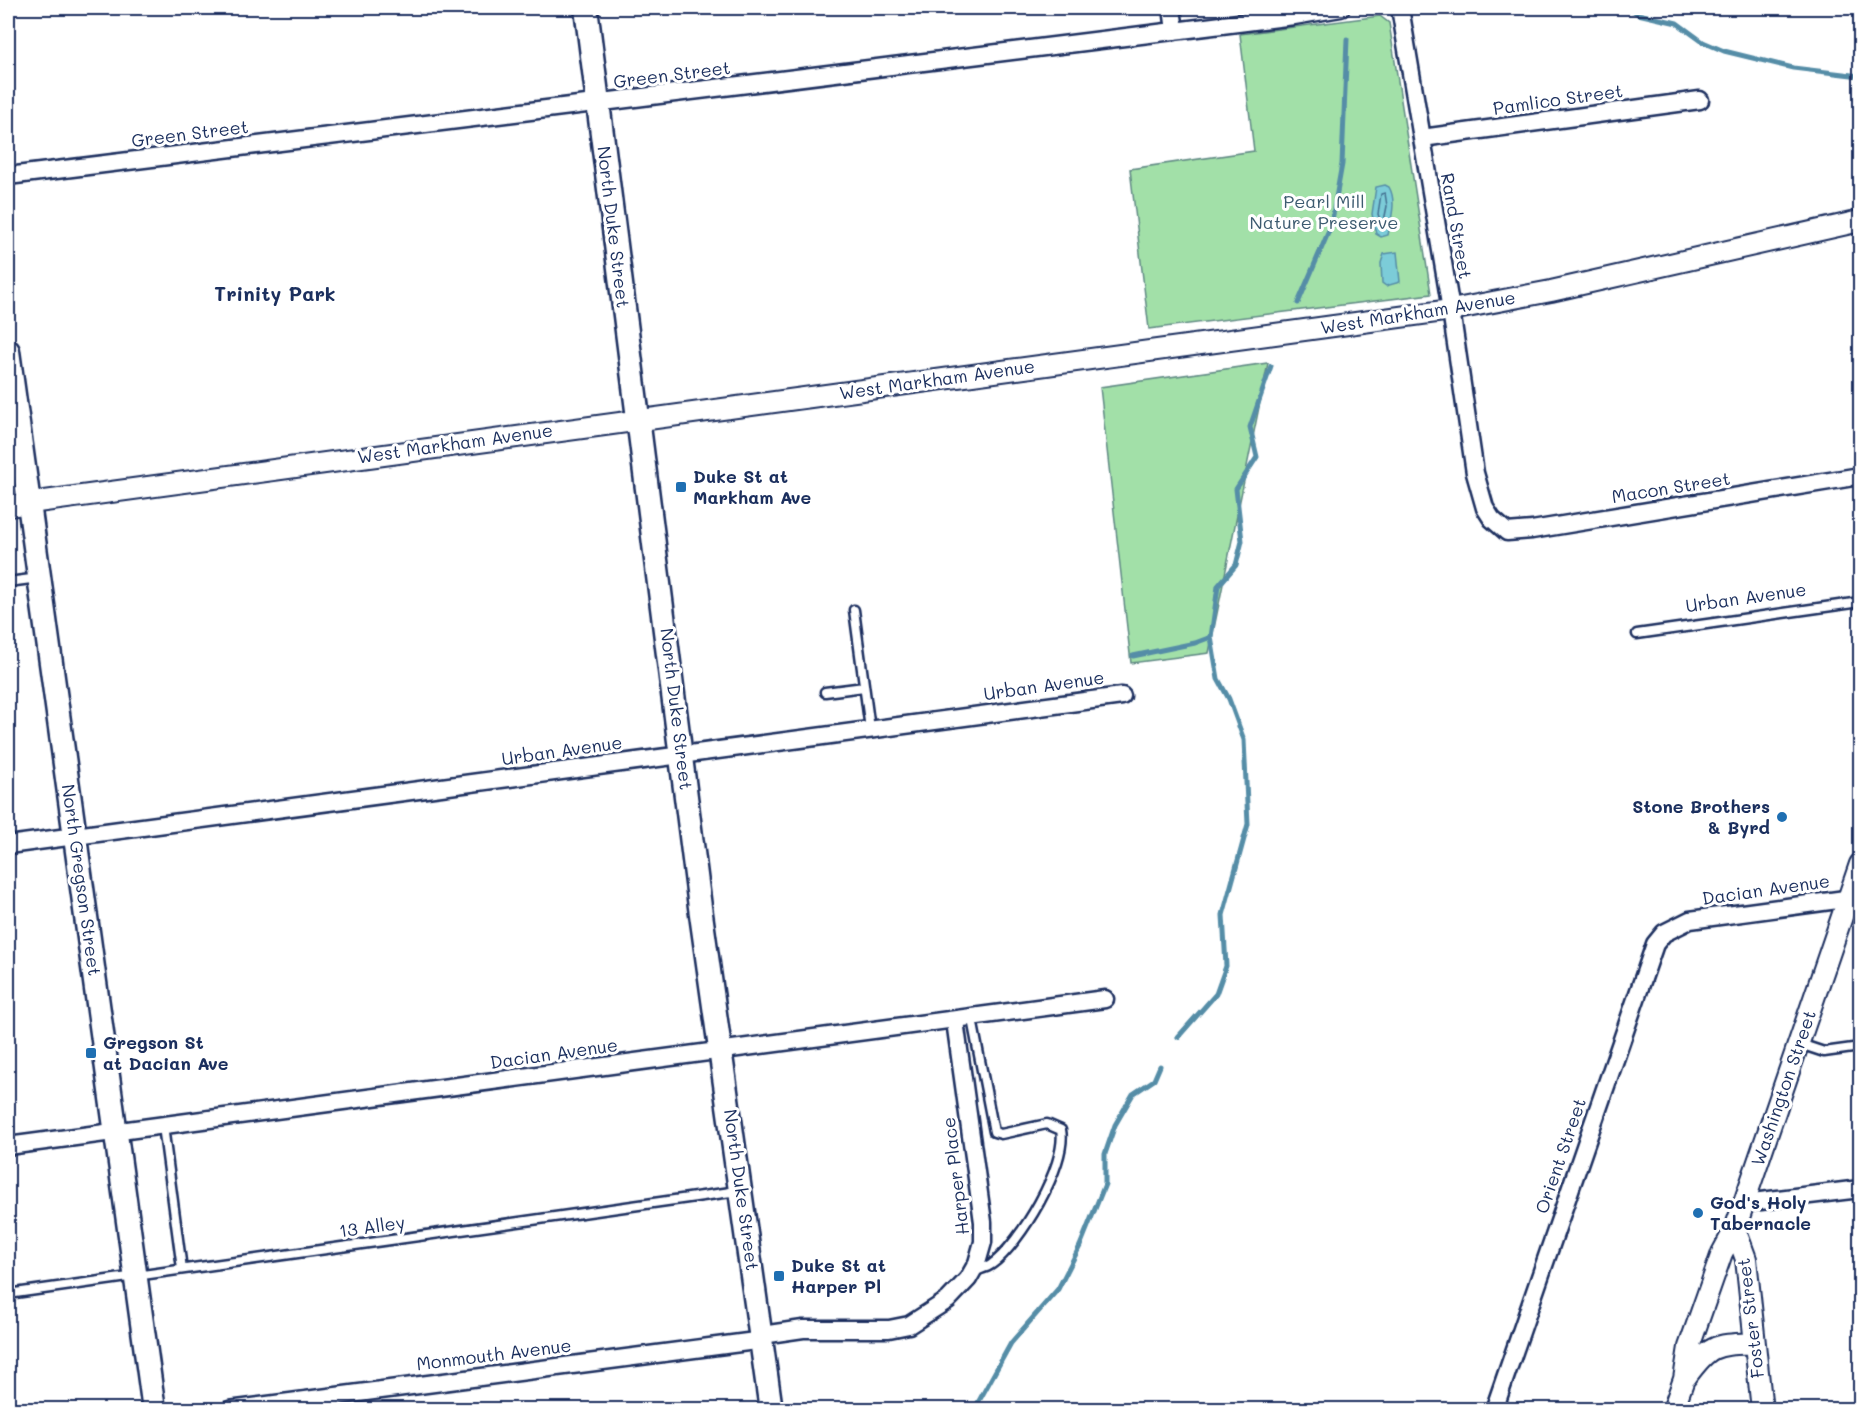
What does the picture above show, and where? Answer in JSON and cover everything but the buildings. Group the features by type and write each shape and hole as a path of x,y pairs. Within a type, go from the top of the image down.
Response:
{"main road":[{"name":"North Duke Street","path":"586,8 637,406 636,420 642,437 721,1052 771,1410"},
{"name":"North Gregson Street","path":"8,351 18,505 40,578 154,1410"}],"street":[{"path":"1172,8 1175,30"},
{"name":"Green Street","path":"8,176 1316,14 1341,8"},
{"name":"Rand Street","path":"1400,8 1451,310 1475,473 1485,508 1492,519"},
{"name":"Pamlico Street","path":"1422,138 1700,99"},
{"name":"West Markham Avenue","path":"18,505 179,481 1451,310 1551,291 1860,221"},
{"name":"Macon Street","path":"1492,519 1508,532 1532,530 1860,476"},
{"name":"Urban Avenue","path":"8,845 1122,696"},
{"name":"Washington Street","path":"1673,1410 1684,1379 1689,1347 1722,1253 1735,1229 1799,1043 1855,898 1860,864"},
{"name":"Dacian Avenue","path":"1677,924 1690,920 1855,898"},
{"name":"Orient Street","path":"1494,1410 1655,944 1664,933 1677,924"},
{"name":"Dacian Avenue","path":"8,1146 972,1019 1106,999"},
{"name":"Harper Place","path":"762,1338 803,1329 889,1329 909,1325 948,1300 972,1273 983,1242 983,1222 955,1021"},
{"path":"1744,1203 1860,1189"},
{"name":"Foster Street","path":"1735,1229 1746,1259 1762,1410"},
{"name":"Monmouth Avenue","path":"229,1410 762,1338"},
{"name":"Washington Street","path":"1684,1379 1708,1350 1720,1346 1754,1343"}],"lane":[{"path":"8,582 40,578"},
{"name":"Urban Avenue","path":"1637,634 1860,602"},
{"path":"854,610 870,729"},
{"path":"825,692 864,687"},
{"path":"972,1019 994,1132 1001,1134 1047,1124 1061,1130 1063,1142 1052,1180 1013,1242 992,1265 972,1273"},
{"path":"1799,1043 1824,1052 1860,1047"},
{"path":"164,1126 182,1269"},
{"name":"13 Alley","path":"8,1294 741,1191"}],"green space":[{"name":"Pearl Mill Nature Preserve","path":"1380,16 1389,23 1431,294 1149,329 1130,169 1254,151 1240,34"},
{"path":"1268,363 1209,653 1131,663 1100,387"}],"water":[{"path":"1385,185 1389,187 1393,198 1393,210 1388,235 1381,237 1376,234 1372,214 1376,187"},
{"path":"1397,252 1400,282 1386,286 1382,283 1381,263 1384,254"}],"waterway":[{"path":"1630,8 1638,14 1677,23 1703,42 1724,51 1793,68 1860,76"},
{"path":"1298,303 1331,226 1342,164 1347,39"},
{"path":"1178,1037 1216,994 1226,966 1223,915 1248,824 1244,740 1229,699 1218,679 1211,637 1218,586 1236,565 1242,541 1236,489 1257,457 1250,427 1271,366"},
{"path":"1133,656 1195,643 1211,637"},
{"path":"974,1410 1011,1343 1058,1289 1080,1246 1105,1184 1105,1154 1115,1125 1133,1094 1154,1080 1160,1066"}],"place":[{"name":"Duke St at Markham Ave","path":"681,487"},
{"name":"Stone Brothers & Byrd","path":"1782,817"},
{"name":"Gregson St at Dacian Ave","path":"91,1053"},
{"name":"God's Holy Tabernacle","path":"1698,1213"},
{"name":"Duke St at Harper Pl","path":"779,1276"}],"district":[{"name":"Trinity Park","path":"275,294"}]}
